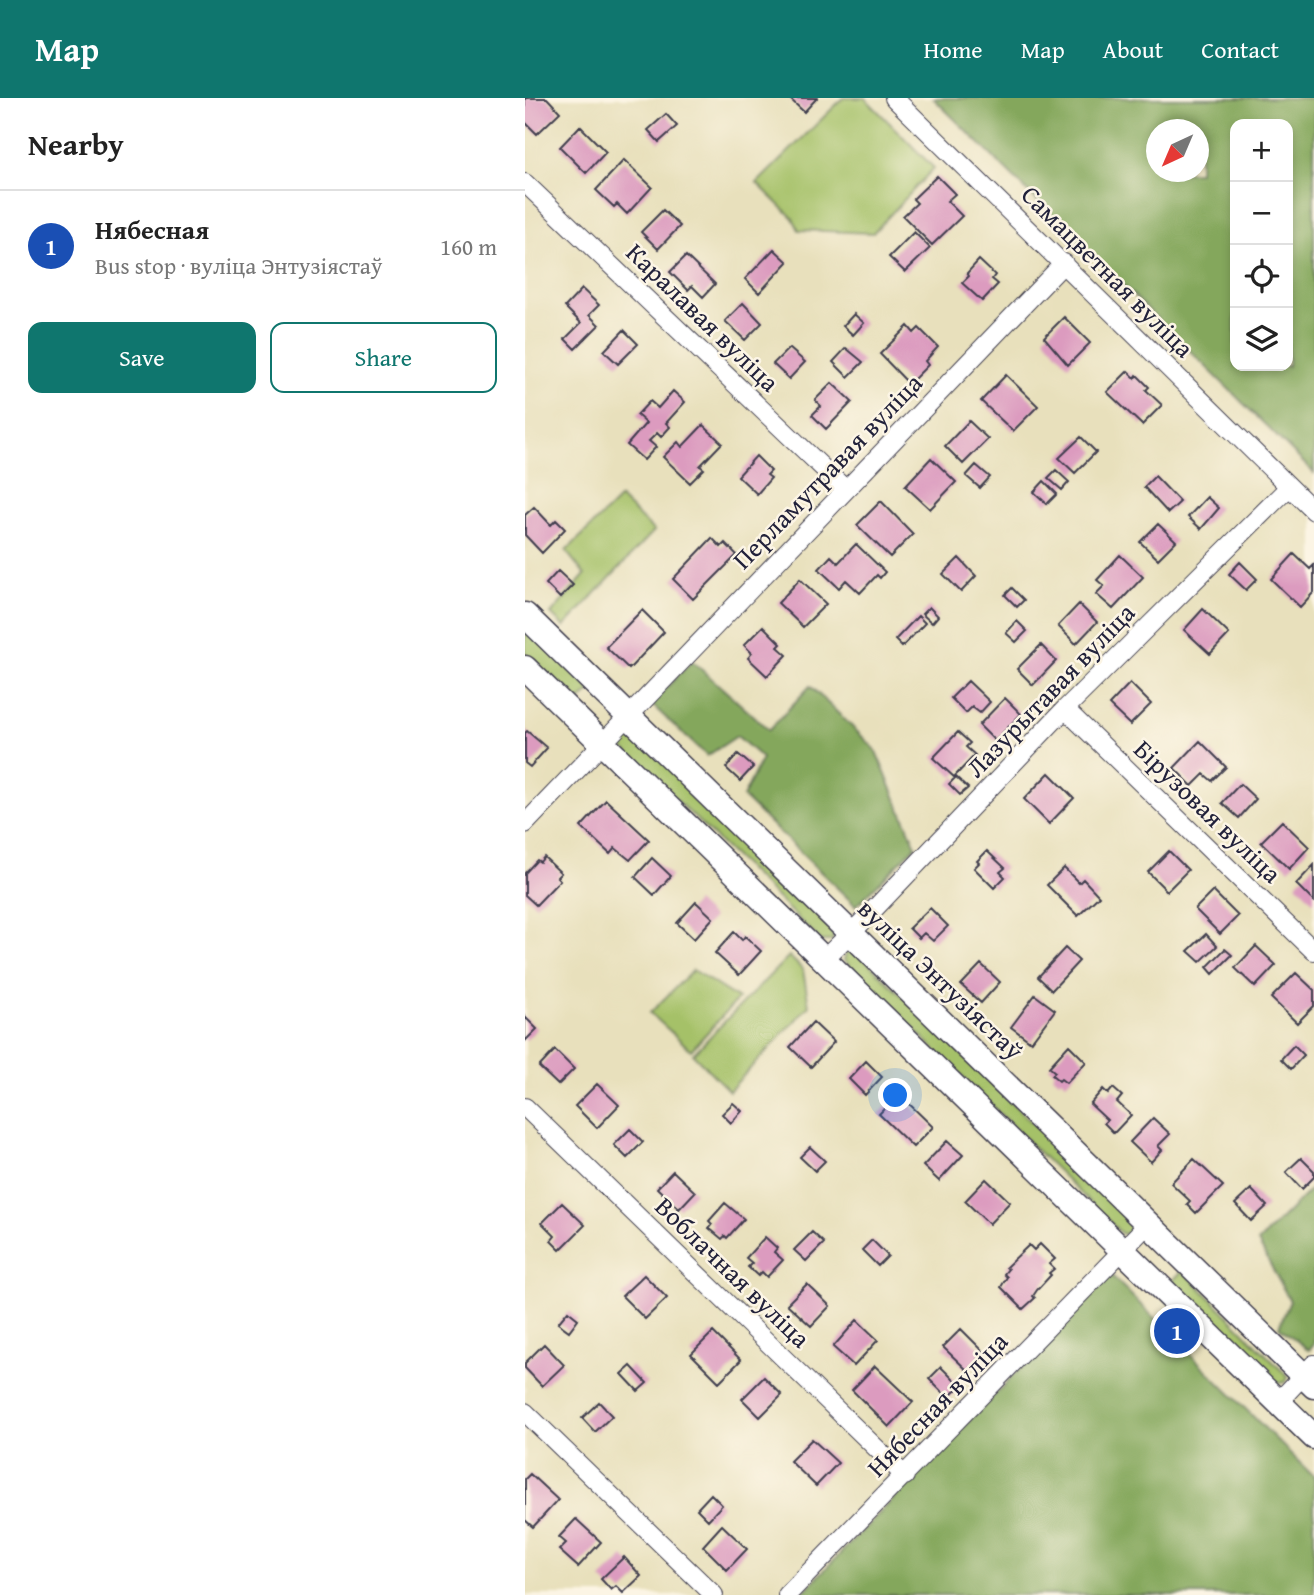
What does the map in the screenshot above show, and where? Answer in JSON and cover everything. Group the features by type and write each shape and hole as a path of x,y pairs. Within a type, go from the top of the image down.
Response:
{"street":[{"name":"Самацветная вуліца","path":"894,98 1314,511"},
{"name":"Каралавая вуліца","path":"525,183 845,489"},
{"name":"Перламутравая вуліца","path":"525,824 1064,263"},
{"name":"Лазурытавая вуліца","path":"824,959 1065,709 1289,487"},
{"name":"вуліца Энтузіястаў","path":"525,615 1149,1223 1310,1375"},
{"path":"525,668 1314,1437"},
{"name":"Бірузовая вуліца","path":"1065,709 1314,951"},
{"name":"Воблачная вуліца","path":"525,1107 905,1475"},
{"name":"Нябесная вуліца","path":"787,1595 1149,1223"},
{"path":"1278,1402 1310,1375"},
{"path":"525,1412 714,1595"}],"green space":[{"path":"843,98 865,98 934,168 873,233 799,230 793,218 757,183"},
{"path":"933,98 1314,98 1314,473"},
{"path":"620,498 654,531 564,627 551,614 585,575 566,551"},
{"path":"525,626 591,690 577,704 525,654"},
{"path":"692,661 769,730 810,686 875,749 916,846 856,906 743,797 762,758 737,736 707,756 651,704"},
{"path":"635,732 832,930 833,941 821,941 621,746 624,734"},
{"path":"855,950 1133,1221 1134,1227 1122,1234 844,960 847,951"},
{"path":"789,956 803,970 809,1006 729,1091 693,1054"},
{"path":"693,970 738,999 691,1050 650,1013"},
{"path":"1314,1186 1314,1343 1309,1350 1279,1327 1290,1301 1258,1242"},
{"path":"1183,1270 1288,1377 1286,1382 1273,1384 1170,1283"},
{"path":"1111,1275 1314,1477 1314,1595 800,1595"}],"building":[{"path":"525,98 547,98 560,112 537,134 525,122"},
{"path":"789,98 817,98 804,112"},
{"path":"666,114 677,126 659,142 648,130"},
{"path":"580,126 606,152 586,173 560,147"},
{"path":"624,160 652,187 627,214 617,204 614,207 596,190"},
{"path":"937,176 955,194 947,201 962,216 932,245 903,216 917,203 913,199"},
{"path":"663,210 680,226 658,249 641,232"},
{"path":"914,232 930,248 905,272 889,257"},
{"path":"774,249 788,262 759,293 745,279"},
{"path":"686,256 715,284 703,297 692,286 688,290 670,272"},
{"path":"979,260 995,275 992,279 998,284 982,301 962,283"},
{"path":"582,289 599,305 589,315 599,325 575,349 565,339 581,323 565,307"},
{"path":"743,303 762,323 745,340 725,321"},
{"path":"854,314 864,323 853,335 843,326"},
{"path":"1064,317 1090,343 1068,365 1044,337"},
{"path":"908,326 914,333 919,328 938,347 925,361 928,365 909,384 880,354"},
{"path":"624,330 638,344 618,364 604,351"},
{"path":"789,348 805,362 789,379 773,364"},
{"path":"846,348 863,362 848,377 833,362"},
{"path":"1128,371 1135,378 1137,375 1149,387 1146,390 1162,405 1142,425 1107,392"},
{"path":"1006,375 1038,406 1013,431 981,401"},
{"path":"832,383 852,402 826,429 812,415 821,406 815,400"},
{"path":"673,391 685,402 666,423 670,427 661,437 657,433 649,441 656,447 644,460 627,445 646,423 637,415 650,401 658,408"},
{"path":"969,421 988,439 963,464 945,446"},
{"path":"703,425 722,443 700,466 704,469 690,483 663,457 678,442 682,447"},
{"path":"1081,437 1096,452 1075,473 1059,458"},
{"path":"756,456 771,471 767,475 771,478 757,494 738,476"},
{"path":"931,458 956,482 930,509 905,486"},
{"path":"976,465 990,477 980,488 966,476"},
{"path":"1056,470 1069,482 1062,490 1048,478"},
{"path":"1155,476 1180,502 1168,513 1144,487"},
{"path":"1044,481 1057,494 1047,504 1034,492"},
{"path":"1207,497 1219,508 1201,529 1188,517"},
{"path":"881,501 913,534 890,557 857,525"},
{"path":"534,507 551,525 556,520 565,529 542,553 525,535 525,515"},
{"path":"1158,524 1176,541 1158,559 1140,542"},
{"path":"712,538 721,547 725,543 737,555 693,599 673,579"},
{"path":"856,544 885,572 880,578 877,575 860,593 846,580 839,588 819,569 831,556 838,563"},
{"path":"1294,554 1310,569 1314,565 1314,592 1300,607 1271,579"},
{"path":"1120,555 1143,577 1113,609 1096,594 1104,586 1097,580"},
{"path":"959,558 976,576 961,592 943,574"},
{"path":"1240,562 1257,579 1246,590 1229,574"},
{"path":"558,571 573,585 560,598 546,584"},
{"path":"800,579 826,604 803,627 778,603"},
{"path":"1012,588 1024,600 1017,607 1005,595"},
{"path":"1079,604 1097,622 1076,644 1058,626"},
{"path":"929,607 938,616 932,623 922,614"},
{"path":"1203,609 1229,634 1210,654 1184,630"},
{"path":"642,610 664,632 629,669 606,647"},
{"path":"918,616 925,623 902,647 895,640"},
{"path":"1017,621 1027,631 1016,642 1006,633"},
{"path":"763,626 781,644 778,647 787,655 767,676 748,658 752,653 744,645"},
{"path":"1041,645 1056,661 1033,685 1017,669"},
{"path":"968,681 990,702 980,713 972,707 966,713 951,698"},
{"path":"1130,683 1151,704 1130,725 1109,705"},
{"path":"1005,698 1021,714 995,741 979,725"},
{"path":"527,731 547,748 530,767 525,763"},
{"path":"958,732 970,743 966,747 975,755 954,777 933,758"},
{"path":"1200,741 1226,767 1212,781 1204,774 1192,786 1174,768"},
{"path":"738,754 753,767 740,781 726,768"},
{"path":"1049,773 1074,798 1049,824 1024,799"},
{"path":"956,777 968,788 960,795 949,784"},
{"path":"1240,784 1256,799 1239,818 1222,803"},
{"path":"606,800 649,840 630,860 615,848 610,854 581,827"},
{"path":"1282,821 1309,847 1289,869 1261,842"},
{"path":"987,851 1005,868 1000,872 1005,877 994,888 974,868"},
{"path":"1169,851 1188,870 1167,891 1148,872"},
{"path":"544,857 561,873 557,877 560,880 536,905 525,895 525,873 537,860 540,862"},
{"path":"652,858 671,876 654,895 635,877"},
{"path":"1314,865 1314,902 1296,884"},
{"path":"1064,868 1079,883 1083,879 1099,896 1078,916 1047,885"},
{"path":"1213,891 1238,916 1220,934 1195,909"},
{"path":"696,902 713,918 694,939 677,923"},
{"path":"930,908 948,926 933,941 924,933 919,938 909,928"},
{"path":"734,932 742,940 745,936 761,951 739,975 715,953"},
{"path":"1206,934 1217,946 1200,962 1188,951"},
{"path":"1256,946 1276,965 1255,987 1235,968"},
{"path":"1065,948 1079,961 1052,990 1038,977"},
{"path":"1225,949 1232,955 1213,974 1207,967"},
{"path":"981,964 1000,982 981,1003 961,985"},
{"path":"1296,973 1314,990 1314,1006 1297,1023 1271,998"},
{"path":"1035,995 1055,1010 1031,1042 1011,1027"},
{"path":"525,1017 537,1029 525,1041"},
{"path":"813,1022 834,1042 811,1067 790,1047"},
{"path":"1069,1045 1086,1062 1066,1083 1052,1075 1055,1072 1049,1067"},
{"path":"1294,1045 1304,1055 1291,1069 1281,1059"},
{"path":"555,1050 574,1069 558,1085 539,1067"},
{"path":"866,1061 882,1077 865,1095 849,1079"},
{"path":"597,1084 619,1105 597,1128 575,1106"},
{"path":"1113,1088 1122,1096 1117,1102 1131,1115 1114,1133 1104,1123 1107,1120 1090,1104 1103,1089 1108,1094"},
{"path":"899,1094 933,1127 913,1147 879,1114"},
{"path":"733,1103 742,1111 731,1123 722,1114"},
{"path":"1153,1118 1170,1134 1158,1146 1162,1150 1151,1162 1130,1142"},
{"path":"630,1129 643,1142 627,1158 614,1145"},
{"path":"947,1141 963,1155 939,1181 923,1166"},
{"path":"810,1147 825,1161 815,1171 800,1157"},
{"path":"1301,1158 1314,1171 1314,1177 1302,1189 1286,1172"},
{"path":"1194,1159 1223,1186 1196,1213 1187,1204 1190,1201 1171,1183"},
{"path":"673,1171 695,1192 679,1209 657,1188"},
{"path":"986,1179 1010,1202 989,1224 965,1201"},
{"path":"1251,1189 1267,1206 1251,1221 1235,1204"},
{"path":"562,1203 585,1225 560,1250 551,1241 555,1236 542,1223"},
{"path":"725,1203 744,1219 727,1238 725,1236 722,1239 709,1228 712,1224 709,1221"},
{"path":"812,1232 824,1243 806,1261 794,1250"},
{"path":"765,1237 777,1248 774,1252 783,1260 767,1277 762,1272 758,1276 748,1267 752,1263 746,1258"},
{"path":"872,1240 888,1256 878,1266 862,1250"},
{"path":"1040,1244 1055,1259 1049,1264 1054,1269 1033,1296 1035,1298 1023,1309 1001,1287 1007,1277 1004,1274 1008,1269 1006,1267 1029,1245 1034,1250"},
{"path":"644,1275 667,1298 645,1319 622,1296"},
{"path":"807,1284 830,1306 811,1326 787,1304"},
{"path":"568,1311 578,1319 569,1331 558,1323"},
{"path":"857,1320 878,1340 854,1366 833,1347"},
{"path":"961,1329 985,1353 968,1371 943,1347"},
{"path":"713,1332 741,1360 719,1382 691,1354"},
{"path":"544,1344 564,1365 542,1386 525,1368 525,1363"},
{"path":"631,1366 647,1383 638,1391 622,1374"},
{"path":"875,1366 913,1402 889,1427 852,1390"},
{"path":"941,1367 960,1386 948,1398 929,1379"},
{"path":"764,1377 782,1395 760,1417 742,1399"},
{"path":"599,1402 612,1416 595,1432 582,1418"},
{"path":"812,1439 838,1463 816,1486 790,1461"},
{"path":"530,1474 558,1500 533,1527 525,1520 525,1479"},
{"path":"711,1494 722,1505 708,1520 697,1509"},
{"path":"576,1519 601,1542 578,1567 559,1550 566,1543 559,1537"},
{"path":"722,1525 747,1549 727,1570 703,1546"},
{"path":"624,1557 641,1576 623,1593 616,1586 611,1590 601,1579"}],"place":[{"name":"Нябесная","path":"1177,1331"}]}
